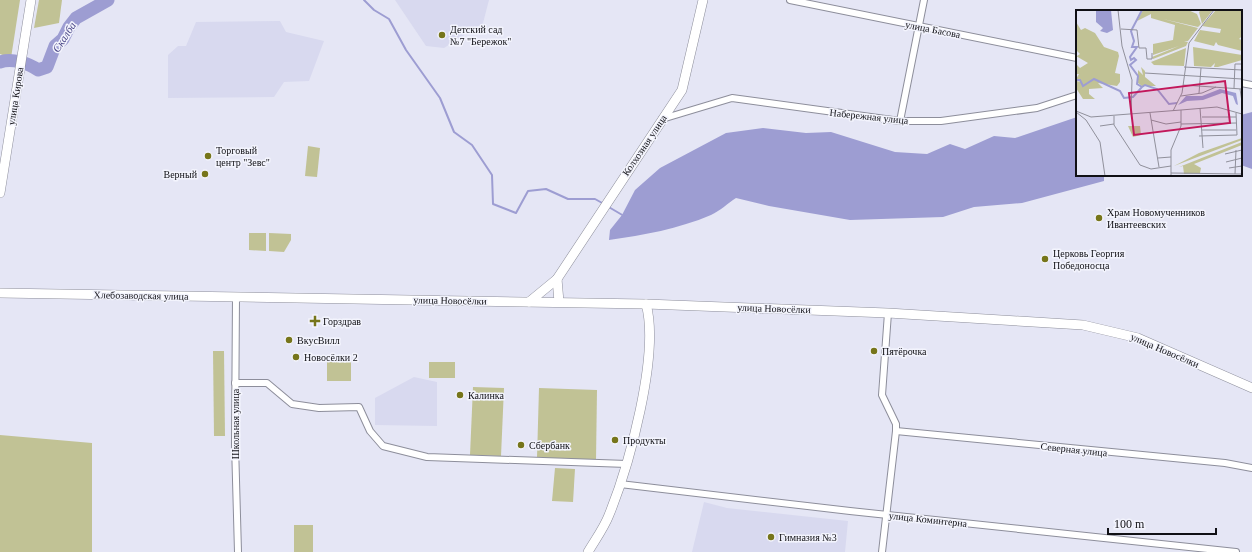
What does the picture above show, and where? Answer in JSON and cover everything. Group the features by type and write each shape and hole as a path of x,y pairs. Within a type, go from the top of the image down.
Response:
{"street":[{"name":"улица Кирова","path":"0,193 31,0"},
{"name":"Колхозная улица","path":"529,302 557,279 608,199 682,90 703,0"},
{"name":"улица Басова","path":"790,0 1076,58"},
{"path":"900,121 924,0"},
{"path":"1242,83 1252,85"},
{"name":"Набережная улица","path":"662,119 732,98 900,121 941,122 1037,108 1076,95"},
{"path":"557,279 559,302"},
{"name":"Хлебозаводская улица","path":"0,293 283,297"},
{"name":"Школьная улица","path":"236,296 235,383 238,552"},
{"name":"улица Новосёлки","path":"283,297 646,304 888,313 1083,325 1138,338 1252,388"},
{"path":"588,552 609,516 627,464 646,373 650,332 646,304"},
{"path":"882,552 896,431 896,424 882,395 888,313"},
{"path":"235,383 267,382 292,404 319,408 359,407 370,430 383,446 427,457 627,464"},
{"name":"Северная улица","path":"896,431 1225,463 1252,468"},
{"name":"улица Коминтерна","path":"620,484 1236,552"}],"shaded area":[{"name":"Детский сад №7 \"Бережок\"","path":"395,0 489,0 483,23 444,48 426,46"},
{"path":"280,21 286,32 324,41 309,81 284,82 274,97 168,98 168,55 178,46 186,46 196,22"},
{"path":"414,377 437,382 437,426 375,425 375,398"},
{"name":"Гимназия №3","path":"704,502 727,508 848,521 845,552 692,552"}],"green space":[{"path":"0,0 20,0 11,58 0,54"},
{"path":"39,0 62,0 59,23 34,28"},
{"path":"308,146 320,148 317,177 305,176"},
{"path":"249,233 266,233 266,251 249,250"},
{"path":"269,233 291,234 291,240 284,252 269,251"},
{"path":"213,351 224,351 225,436 214,436"},
{"path":"327,361 351,362 351,381 327,381"},
{"path":"429,362 455,362 455,378 429,378"},
{"path":"473,387 504,388 501,456 470,455"},
{"path":"539,388 597,390 596,460 537,458"},
{"path":"0,435 92,443 92,552 0,552"},
{"path":"555,468 575,469 573,502 552,501"},
{"path":"294,525 313,525 313,552 294,552"}],"water":[{"path":"1252,112 1252,169 1242,165 1242,115"},
{"path":"1076,117 1076,176 1104,176 1104,181 1022,203 974,207 943,217 850,220 769,206 736,198 721,209 699,220 648,234 609,240 610,230 622,215 635,190 660,168 726,133 763,128 806,133 831,132 895,152 927,154 950,144 965,149 994,136 1015,138"}],"waterway":[{"name":"Скалба","path":"0,62 20,62 30,65 38,70 47,67 55,46 63,39 69,27 76,18 108,0"},
{"path":"364,0 374,10 389,19 406,50 440,98 454,132 472,145 492,175 493,204 516,213 528,191 546,189 568,199 595,199 604,204"},
{"path":"607,206 624,216"}],"place":[{"name":"Детский сад №7 \"Бережок\"","path":"442,35"},
{"name":"Торговый центр \"Зевс\"","path":"208,156"},
{"name":"Верный","path":"205,174"},
{"name":"Храм Новомученников Ивантеевских","path":"1099,218"},
{"name":"Церковь Георгия Победоносца","path":"1045,259"},
{"name":"Горздрав","path":"315,321"},
{"name":"ВкусВилл","path":"289,340"},
{"name":"Пятёрочка","path":"874,351"},
{"name":"Новосёлки 2","path":"296,357"},
{"name":"Калинка","path":"460,395"},
{"name":"Продукты","path":"615,440"},
{"name":"Сбербанк","path":"521,445"},
{"name":"Гимназия №3","path":"771,537"}]}
